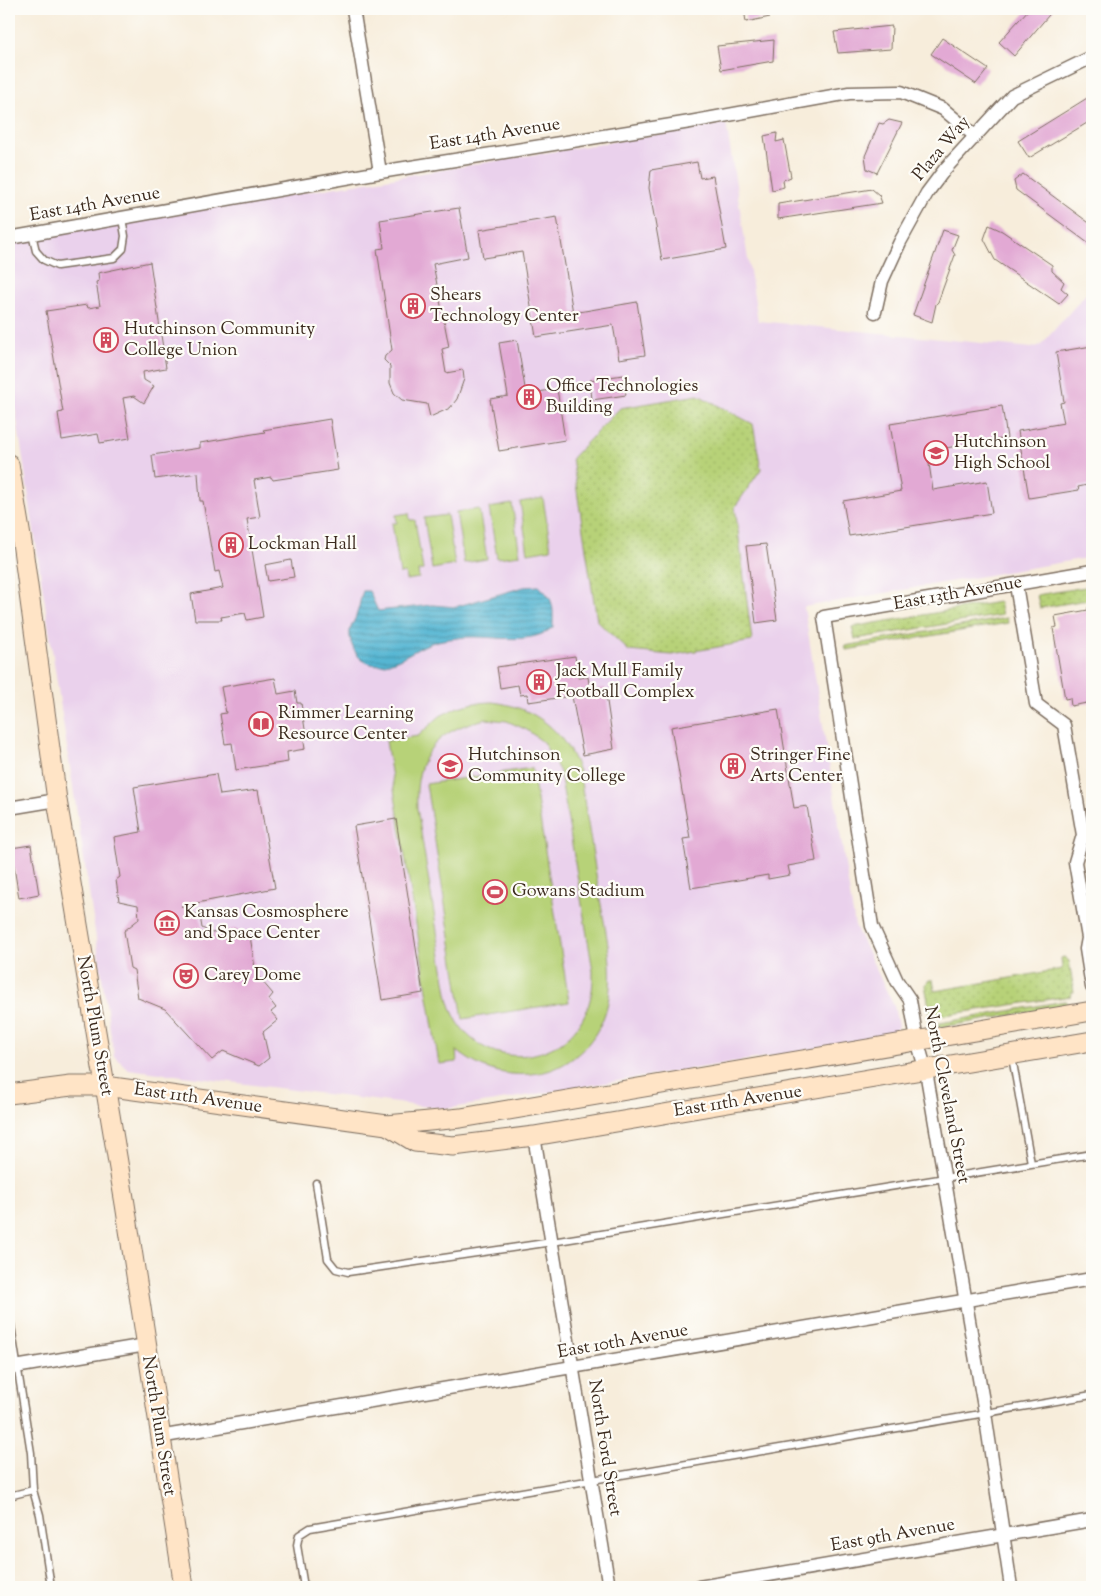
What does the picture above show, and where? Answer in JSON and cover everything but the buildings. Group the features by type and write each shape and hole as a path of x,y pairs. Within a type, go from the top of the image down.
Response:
{"street":[{"path":"353,9 380,172"},
{"name":"Plaza Way","path":"874,312 882,281 927,193 944,169 1012,96 1092,57"},
{"name":"East 14th Avenue","path":"10,238 380,172 690,122 849,92 902,92 943,109 974,136"},
{"name":"North Plum Street","path":"9,464 13,520 184,1587"},
{"name":"East 13th Avenue","path":"824,617 1092,571"},
{"path":"1016,584 1036,704 1064,726 1083,835 1075,862 1090,938 1086,948 1092,987"},
{"name":"North Cleveland Street","path":"824,617 872,926 897,981 910,1000 916,1040 926,1071 985,1413 1011,1587"},
{"path":"9,808 57,800"},
{"name":"East 11th Avenue","path":"9,1094 70,1086 105,1086 387,1125 461,1118 1092,1011"},
{"name":"East 11th Avenue","path":"387,1125 415,1142 453,1146 534,1136 926,1071 1092,1041"},
{"name":"North Ford Street","path":"534,1136 609,1587"},
{"name":"East 10th Avenue","path":"159,1437 1092,1279"},
{"path":"13,1367 146,1345"},
{"name":"East 9th Avenue","path":"699,1587 1092,1520"}],"lane":[{"path":"9,218 10,238"},
{"path":"32,234 36,251 44,260 57,266 114,258 123,249 125,236 122,218"},
{"path":"1012,1056 1031,1163"},
{"path":"316,1183 328,1258 336,1270 348,1272 552,1242 1092,1154"},
{"path":"9,1312 13,1367 31,1453 33,1490 40,1515 51,1587"},
{"path":"304,1587 297,1545 298,1535 310,1528 1092,1395"},
{"path":"9,1496 33,1490"}],"shaded area":[{"name":"Hutchinson Community College","path":"726,123 758,321 1032,348 1041,345 1092,287 1092,557 804,607 855,926 894,1006 898,1026 895,1031 889,1037 445,1109 128,1069 114,1056 9,367 9,241"}],"green space":[{"path":"698,395 753,424 761,469 735,507 752,641 672,655 629,651 597,621 572,458 620,408"},
{"path":"543,498 551,549 528,553 520,502"},
{"path":"512,504 520,555 497,558 489,508"},
{"path":"479,509 487,559 464,563 456,512"},
{"path":"409,513 410,520 415,520 423,570 418,571 419,578 406,580 405,573 400,574 392,523 397,523 396,515"},
{"path":"447,515 455,565 432,569 424,518"},
{"path":"1092,586 1092,599 1040,608 1037,595"},
{"path":"999,602 1002,615 855,639 852,627"},
{"path":"1007,618 1008,623 846,650 845,646"},
{"path":"492,702 507,705 534,715 556,732 573,756 579,771 608,948 610,988 607,1008 600,1026 588,1044 568,1061 544,1072 508,1074 497,1072 476,1063 456,1050 457,1062 439,1064 386,741 418,736 440,716 458,707","holes":["486,719 507,721 527,730 543,742 560,772 593,971 589,1005 574,1031 553,1047 528,1055 502,1054 478,1043 458,1023 447,993 417,808 419,774 431,748 441,738 453,730"]},
{"path":"532,768 569,1002 463,1019 426,784"},
{"path":"1064,957 1069,961 1074,992 1071,992 1071,996 931,1017 925,985 929,980 933,980 935,991 1062,969 1061,958"},
{"path":"1065,1001 1069,1004 942,1027 935,1024"}],"water":[{"path":"539,586 552,604 553,627 532,637 469,637 444,640 434,642 395,661 376,665 367,662 354,651 350,631 363,591 369,591 378,611 432,605 455,607 524,587"}],"place":[{"name":"Shears Technology Center","path":"413,306"},
{"name":"Hutchinson Community College Union","path":"106,340"},
{"name":"Office Technologies Building","path":"529,397"},
{"name":"Hutchinson High School","path":"936,453"},
{"name":"Lockman Hall","path":"231,545"},
{"name":"Jack Mull Family Football Complex","path":"539,682"},
{"name":"Rimmer Learning Resource Center","path":"261,724"},
{"name":"Hutchinson Community College","path":"450,766"},
{"name":"Stringer Fine Arts Center","path":"733,766"},
{"name":"Gowans Stadium","path":"495,892"},
{"name":"Kansas Cosmosphere and Space Center","path":"167,923"},
{"name":"Carey Dome","path":"186,976"}]}
